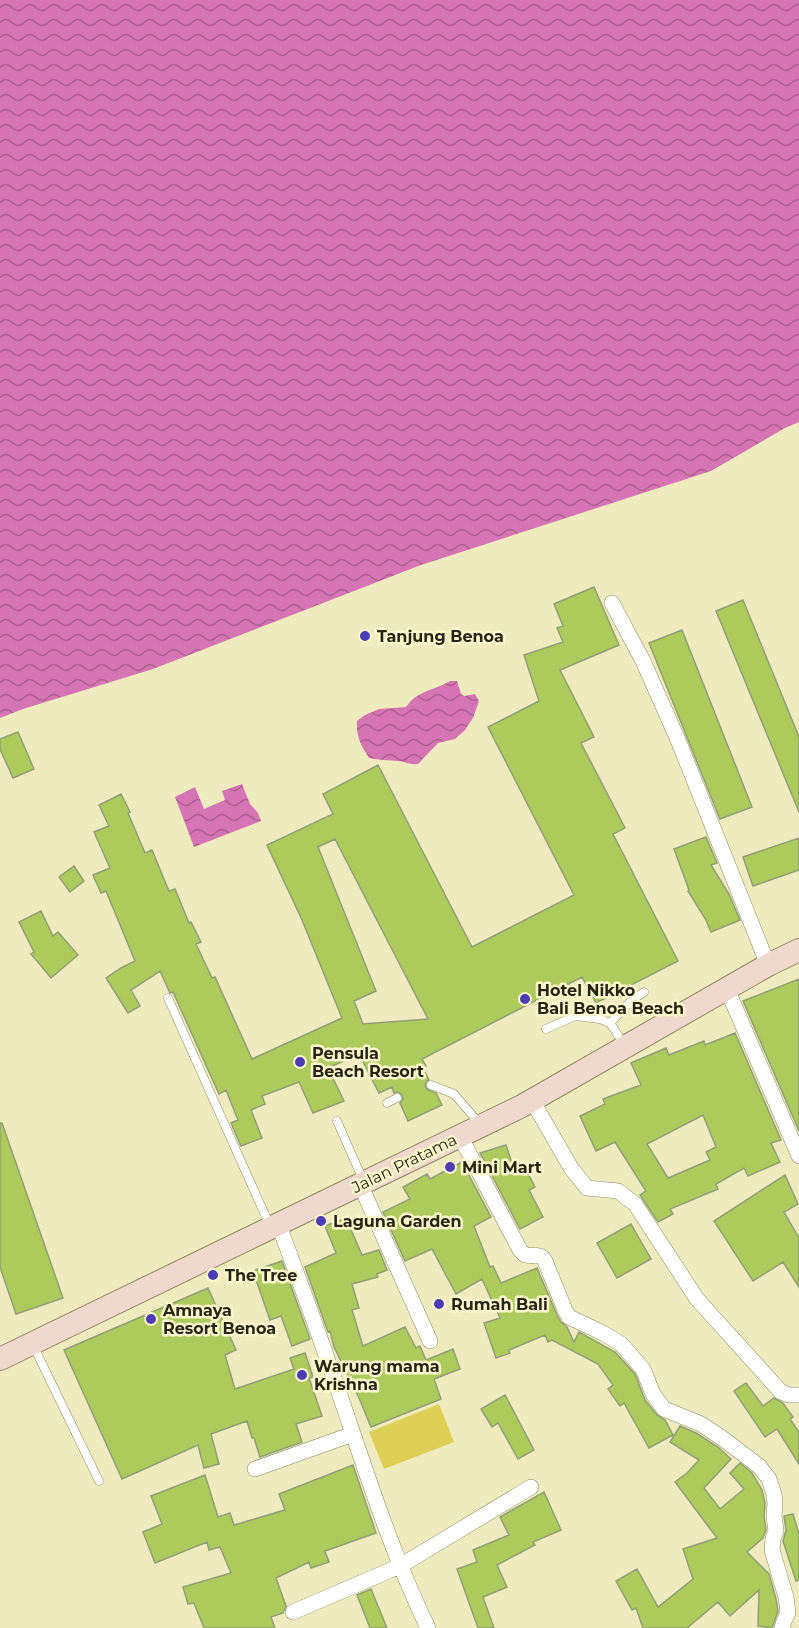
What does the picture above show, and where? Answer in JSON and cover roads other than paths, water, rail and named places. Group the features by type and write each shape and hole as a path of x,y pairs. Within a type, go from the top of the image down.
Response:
{"street":[{"path":"612,603 643,661 678,740 768,965"},
{"name":"Jalan Pratama","path":"0,1359 532,1100 768,965 799,950"},
{"path":"727,989 799,1156"},
{"path":"532,1100 571,1168 587,1188 618,1191 635,1204 697,1299 781,1392 799,1395"},
{"path":"460,1136 520,1250 525,1255 537,1255 545,1261 569,1317 621,1344 643,1369 653,1394 664,1408 708,1428 752,1461 769,1479 775,1503 776,1531 772,1550 786,1597 788,1613 782,1628"},
{"path":"362,1183 430,1341"},
{"path":"274,1225 315,1320 400,1566 428,1628"},
{"path":"255,1469 353,1434"},
{"path":"293,1612 400,1566 531,1487"}],"lane":[{"path":"610,1023 631,1001 644,992"},
{"path":"168,998 274,1225"},
{"path":"546,1029 575,1016 600,1019 610,1023 626,1047"},
{"path":"431,1085 454,1094 481,1126"},
{"path":"387,1103 397,1098"},
{"path":"337,1121 362,1183"},
{"path":"32,1344 99,1481"}],"water":[{"path":"0,0 799,0 799,422 711,471 421,565 153,669 0,718"},
{"path":"450,681 457,681 461,694 464,696 475,694 479,701 473,718 465,730 455,739 438,743 418,764 369,758 357,732 357,721 379,709 406,707 416,697"},
{"path":"242,784 250,804 258,813 261,821 194,847 175,797 195,787 204,809 225,800 222,791"}],"place":[{"name":"Tanjung Benoa","path":"365,636"},
{"name":"Hotel Nikko Bali Benoa Beach","path":"525,999"},
{"name":"Pensula Beach Resort","path":"300,1062"},
{"name":"Mini Mart","path":"450,1167"},
{"name":"Laguna Garden","path":"321,1221"},
{"name":"The Tree","path":"213,1275"},
{"name":"Rumah Bali","path":"439,1304"},
{"name":"Amnaya Resort Benoa","path":"151,1319"},
{"name":"Warung mama Krishna","path":"302,1375"}]}
